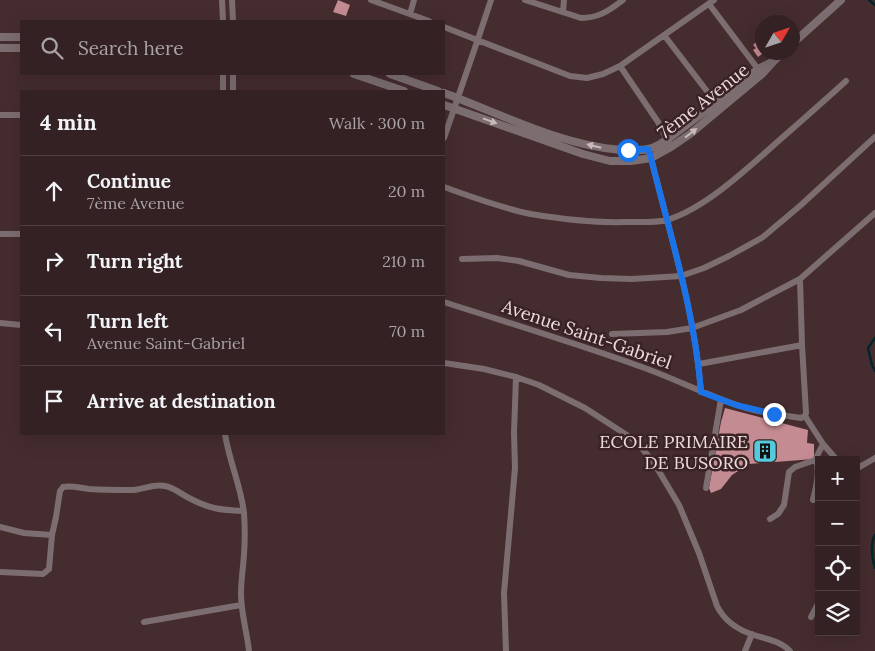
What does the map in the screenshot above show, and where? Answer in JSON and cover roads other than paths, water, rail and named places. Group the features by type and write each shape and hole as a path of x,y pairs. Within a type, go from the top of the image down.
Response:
{"street":[{"path":"222,0 223,20"},
{"path":"232,0 233,20"},
{"path":"371,0 426,20"},
{"path":"410,14 414,0"},
{"path":"445,135 491,0"},
{"path":"525,0 581,18 590,18 602,14 612,9 622,0"},
{"path":"562,12 564,0"},
{"path":"800,37 841,0"},
{"path":"445,27 570,76 587,78 603,74 620,66 711,2 760,72"},
{"path":"664,36 716,103"},
{"path":"0,37 20,37"},
{"path":"0,48 20,48"},
{"name":"7ème Avenue","path":"445,93 570,140 602,148 648,149 667,139 775,60"},
{"path":"620,66 658,122 671,147"},
{"name":"7ème Avenue","path":"445,105 583,154 610,161 631,161 651,158 690,134 760,72"},
{"path":"223,75 223,90"},
{"path":"233,75 233,90"},
{"path":"357,75 401,90"},
{"path":"393,75 435,90"},
{"path":"445,187 492,204 538,215 611,222 666,220 685,212 734,180 846,82"},
{"path":"0,115 20,115"},
{"path":"462,258 497,258 519,261 569,275 593,277 681,276 704,268 764,237 875,137"},
{"path":"648,149 681,276 699,364 701,392"},
{"path":"612,334 667,332 692,328 741,310 800,279 875,213"},
{"path":"0,234 20,234"},
{"path":"800,279 805,416 833,456"},
{"name":"Avenue Saint-Gabriel","path":"445,302 642,366 736,405 774,414 801,418 805,416"},
{"path":"0,323 20,325"},
{"path":"699,364 802,345"},
{"path":"445,362 484,369 539,385 585,408 636,441 654,463 679,505 721,614 737,627 777,642 790,651"},
{"path":"506,651 504,592 515,468 516,377"},
{"path":"706,488 720,399"},
{"path":"225,435 241,496 245,525 241,605 249,651"},
{"path":"817,456 823,444"},
{"path":"860,467 875,458"},
{"path":"770,518 778,514 784,505 789,472 815,460"},
{"path":"0,572 43,574 49,569 52,536 60,491 66,486 90,489 139,490 156,485 164,485 208,507 221,510 243,511"},
{"path":"812,500 815,489"},
{"path":"0,527 24,533 52,536"},
{"path":"144,622 241,605"},
{"path":"811,617 815,610"},
{"path":"745,651 752,634"}],"waterway":[{"path":"869,0 875,5"},
{"path":"875,338 868,348 875,371"},
{"path":"875,535 872,542 875,568"}],"place":[{"name":"ECOLE PRIMAIRE DE BUSORO","path":"765,451"}]}
